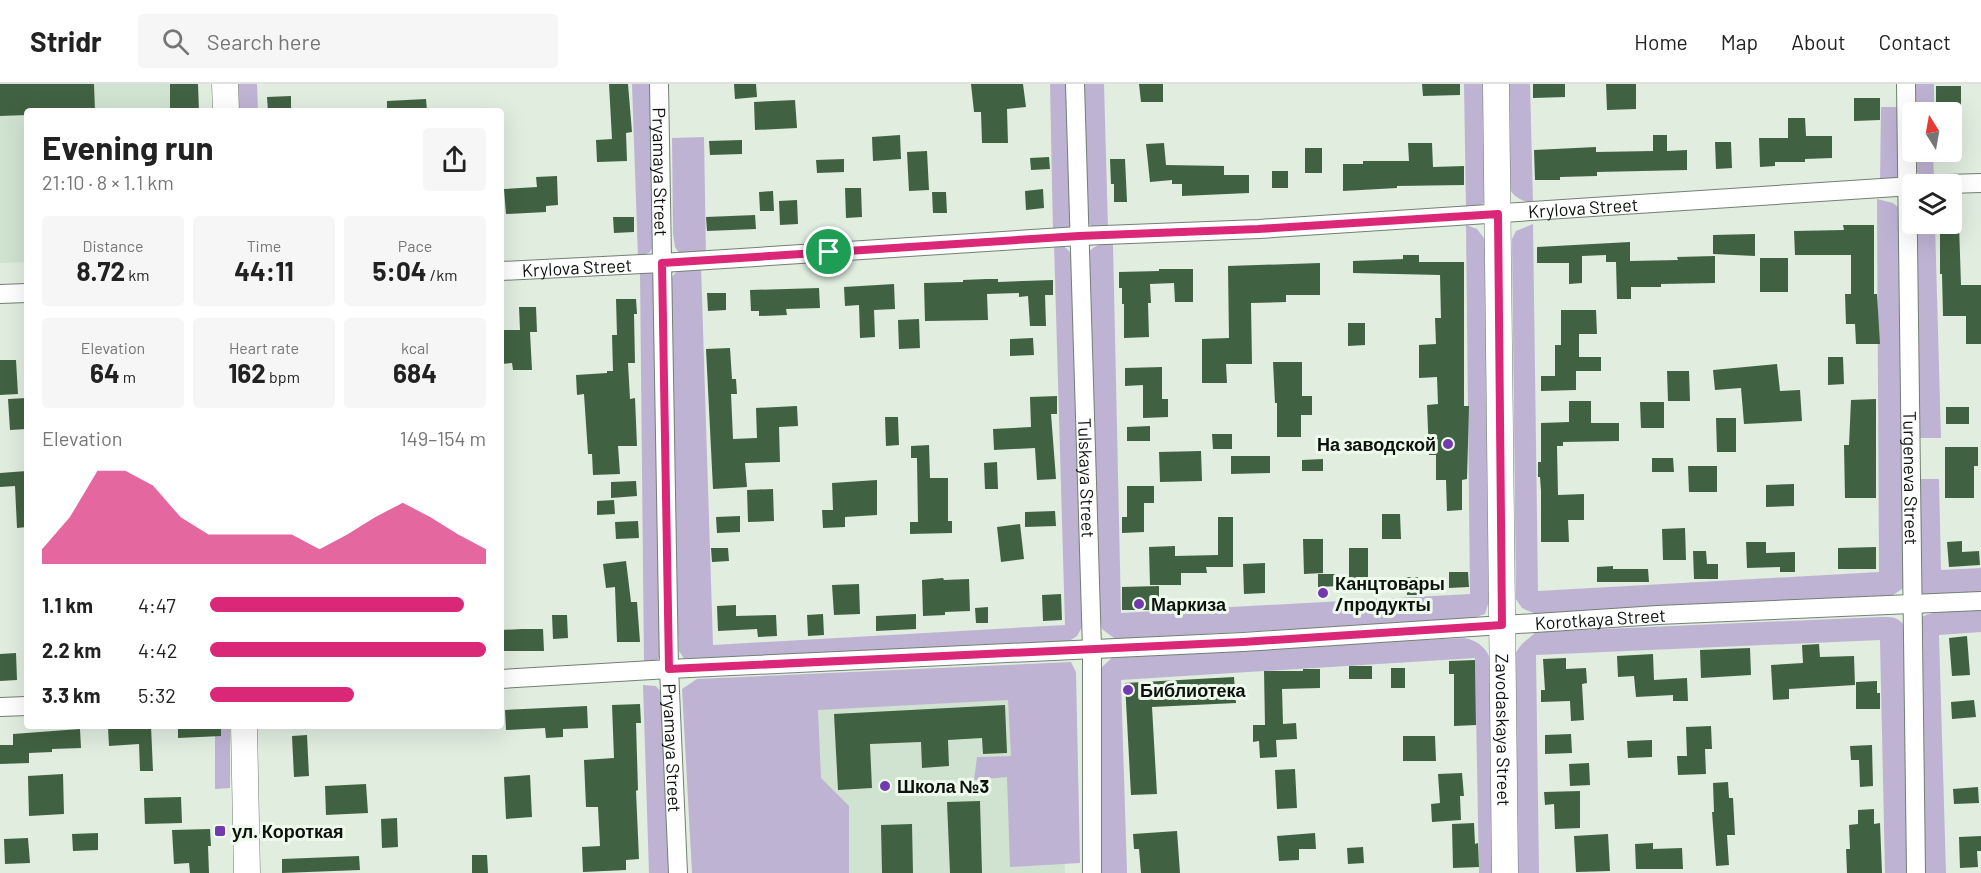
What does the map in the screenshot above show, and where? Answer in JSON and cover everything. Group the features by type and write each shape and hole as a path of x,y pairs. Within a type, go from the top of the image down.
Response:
{"main road":[{"path":"225,84 226,108"},
{"name":"Zavodaskaya Street","path":"1496,84 1505,873"},
{"path":"244,729 247,873"}],"street":[{"name":"Pryamaya Street","path":"659,84 669,669 678,873"},
{"name":"Tulskaya Street","path":"1075,84 1092,649 1092,873"},
{"name":"Turgeneva Street","path":"1906,84 1910,174"},
{"path":"1962,184 1981,183"},
{"name":"Krylova Street","path":"504,271 1079,236 1258,229 1902,187"},
{"name":"Turgeneva Street","path":"1910,234 1916,873"},
{"path":"0,294 24,293"},
{"name":"Korotkaya Street","path":"504,679 1243,642 1658,615 1981,601"},
{"path":"0,707 24,705"}],"shaded area":[{"path":"0,84 194,84 195,108 24,108 24,262 0,263"},
{"path":"238,84 257,84 258,108 239,108"},
{"path":"632,84 653,84 655,244 650,252 638,258"},
{"path":"1050,84 1068,84 1073,227 1053,233"},
{"path":"1082,84 1104,84 1108,229 1094,227 1084,218"},
{"path":"1464,84 1484,84 1487,193 1484,203 1472,209 1466,209"},
{"path":"1507,84 1530,84 1533,203 1520,199 1510,190"},
{"path":"1913,84 1934,84 1934,102 1914,102"},
{"path":"1881,107 1900,107 1901,172 1896,180 1880,183"},
{"path":"704,137 706,256 679,253 675,247 673,233 672,138"},
{"path":"1914,162 1933,162 1934,174 1919,174 1914,169"},
{"path":"1877,199 1893,203 1899,208 1905,584 1902,589 1890,597 1538,615 1522,608 1516,599 1512,239 1516,231 1533,224 1538,591 1879,572"},
{"path":"1466,225 1477,229 1487,242 1490,598 1485,614 1470,619 1121,639 1114,638 1102,629 1098,610 1087,254 1098,245 1113,243 1121,613 1470,594"},
{"path":"1914,234 1935,234 1941,438 1919,438"},
{"path":"1054,243 1067,248 1074,260 1082,627 1077,636 1066,643 685,660 679,651 677,613 669,288 673,276 684,269 701,266 713,645 1065,625"},
{"path":"640,272 651,272 656,280 663,653 656,661 644,665"},
{"path":"1916,479 1939,479 1941,570 1981,568 1981,594 1928,597 1920,594"},
{"path":"1981,610 1981,632 1939,635 1946,873 1921,873 1920,618 1942,611"},
{"path":"1880,617 1896,619 1904,625 1910,873 1885,873 1880,640 1536,655 1539,873 1517,873 1516,652 1536,632"},
{"path":"1464,638 1482,646 1492,663 1495,873 1479,873 1475,658 1121,680 1127,873 1100,873 1097,688 1102,667 1116,654"},
{"path":"1071,662 1076,672 1080,863 1010,867 1007,777 974,780 977,757 1011,756 1008,700 818,710 821,778 849,806 849,873 692,873 682,689 697,679"},
{"name":"Школа №3","path":"1057,678 1065,873 710,873 708,699"},
{"path":"643,685 656,686 665,697 671,873 649,873"},
{"path":"215,729 230,729 230,788 215,789"}],"building":[{"path":"0,84 94,84 95,108 24,108 24,115 0,116"},
{"path":"170,84 198,84 199,108 170,108"},
{"path":"609,84 628,84 632,132 626,133 627,161 597,162 596,140 612,139"},
{"path":"734,84 756,84 757,97 735,99"},
{"path":"971,84 1023,84 1026,107 1007,109 1008,143 982,143 981,112 974,112"},
{"path":"1139,84 1163,84 1163,102 1141,102"},
{"path":"1422,84 1460,84 1460,95 1423,96"},
{"path":"1533,84 1565,84 1565,97 1533,98"},
{"path":"1606,84 1636,84 1636,109 1607,110"},
{"path":"1936,86 1961,86 1961,102 1936,102"},
{"path":"291,96 291,108 268,108 267,97"},
{"path":"1854,98 1880,98 1880,120 1854,121"},
{"path":"426,99 427,108 387,108 387,101"},
{"path":"795,100 797,128 755,130 754,102"},
{"path":"1788,118 1805,118 1806,136 1832,136 1832,158 1805,159 1805,162 1775,162 1775,166 1760,167 1759,138 1788,138"},
{"path":"900,135 901,159 873,161 872,137"},
{"path":"1653,135 1667,135 1667,151 1687,150 1687,170 1597,172 1597,176 1535,180 1534,150 1596,147 1596,152 1653,151"},
{"path":"742,140 742,154 710,155 709,141"},
{"path":"1715,142 1731,142 1732,168 1716,169"},
{"path":"1164,143 1166,165 1224,166 1224,175 1249,175 1249,193 1182,196 1182,184 1172,184 1172,180 1150,182 1146,144"},
{"path":"1408,143 1432,143 1433,167 1464,166 1464,185 1397,186 1397,188 1343,191 1343,164 1363,164 1363,161 1409,161"},
{"path":"1305,148 1322,148 1322,173 1305,173"},
{"path":"927,151 929,190 909,191 907,152"},
{"path":"1049,157 1050,169 1031,170 1030,158"},
{"path":"844,159 844,172 817,173 816,160"},
{"path":"1110,159 1125,159 1127,202 1114,202"},
{"path":"1272,171 1288,171 1288,188 1272,188"},
{"path":"557,176 558,205 546,206 546,212 506,214 504,189 537,187 536,177"},
{"path":"845,188 861,188 862,217 846,218"},
{"path":"1043,189 1044,208 1026,210 1025,191"},
{"path":"773,191 774,211 760,211 759,192"},
{"path":"932,192 946,192 947,213 933,213"},
{"path":"797,200 798,224 780,225 779,201"},
{"path":"755,215 756,229 707,231 706,217"},
{"path":"613,217 634,217 634,232 614,233"},
{"path":"1843,225 1874,225 1874,294 1877,294 1880,344 1856,344 1855,324 1846,324 1845,294 1851,294 1851,255 1795,255 1794,231 1844,230"},
{"path":"1755,234 1755,256 1713,254 1713,235"},
{"path":"1940,234 1959,234 1961,285 1981,285 1981,344 1966,344 1966,316 1943,316 1942,274 1940,274"},
{"path":"1630,242 1630,261 1678,260 1677,257 1715,256 1715,283 1631,287 1631,299 1617,299 1616,262 1606,262 1606,255 1582,256 1582,283 1569,284 1569,263 1537,263 1537,247"},
{"path":"1403,255 1419,255 1419,262 1464,262 1464,406 1469,406 1467,479 1462,480 1462,510 1447,511 1446,480 1436,480 1436,455 1429,455 1427,405 1438,404 1437,377 1419,378 1419,345 1436,344 1435,318 1441,318 1440,275 1353,273 1353,261 1403,259"},
{"path":"1760,258 1788,258 1788,292 1760,292"},
{"path":"1320,263 1320,295 1286,295 1286,302 1251,303 1252,364 1226,364 1227,383 1202,383 1202,339 1229,338 1228,266"},
{"path":"1159,269 1193,269 1193,302 1175,302 1174,283 1150,284 1149,337 1124,338 1124,304 1122,304 1122,288 1119,288 1119,272 1159,271"},
{"path":"998,279 998,282 1053,280 1053,295 1045,295 1046,326 1030,326 1028,296 1019,297 1019,293 987,294 988,320 925,321 924,283"},
{"path":"894,284 895,309 874,310 875,337 860,338 859,305 845,306 844,287"},
{"path":"819,288 820,308 786,309 787,315 759,316 759,311 751,311 750,290"},
{"path":"707,293 726,293 726,310 708,311"},
{"path":"616,299 636,299 635,363 628,363 630,399 635,398 637,446 618,446 620,474 593,475 592,454 588,454 584,394 577,395 576,375 613,371 612,335 617,335"},
{"path":"519,307 536,307 537,332 530,332 532,370 513,370 512,363 504,364 504,330 520,330"},
{"path":"1561,310 1596,310 1597,334 1579,334 1579,357 1601,357 1601,371 1576,371 1576,390 1541,391 1541,376 1555,376 1555,345 1561,345"},
{"path":"919,319 920,348 899,349 898,320"},
{"path":"1348,323 1365,323 1365,345 1348,346"},
{"path":"1033,338 1034,355 1010,356 1010,339"},
{"path":"730,348 732,379 736,379 737,394 731,394 733,439 757,438 756,408 797,406 798,426 779,427 780,462 745,463 747,487 713,489 706,349"},
{"path":"1828,357 1843,357 1844,384 1828,385"},
{"path":"0,360 16,360 18,394 0,395"},
{"path":"1273,362 1302,362 1302,396 1312,396 1312,415 1301,415 1301,437 1277,437 1277,403 1275,403"},
{"path":"1777,364 1780,391 1800,390 1802,421 1744,424 1741,388 1715,390 1713,370"},
{"path":"1162,367 1162,399 1168,399 1168,417 1143,418 1143,385 1125,386 1125,368"},
{"path":"1667,371 1689,371 1690,401 1668,401"},
{"path":"1057,396 1057,414 1051,414 1056,479 1037,480 1035,448 994,450 993,429 1031,427 1030,397"},
{"path":"24,398 24,429 10,430 8,399"},
{"path":"1876,399 1876,498 1845,498 1844,445 1849,445 1851,400"},
{"path":"1569,401 1591,401 1591,423 1619,423 1619,441 1563,442 1563,446 1557,446 1558,495 1584,494 1584,520 1568,520 1569,542 1541,542 1541,491 1538,462 1541,462 1541,423 1569,422"},
{"path":"1640,402 1664,402 1664,428 1641,428"},
{"path":"1946,407 1969,407 1969,424 1946,424"},
{"path":"885,417 898,417 899,445 886,446"},
{"path":"1716,418 1736,418 1736,452 1717,452"},
{"path":"1150,426 1150,441 1127,441 1127,427"},
{"path":"1212,434 1232,434 1232,449 1213,449"},
{"path":"929,445 930,478 948,478 948,521 952,521 952,533 910,534 910,522 918,522 917,458 911,458 911,446"},
{"path":"1945,447 1978,447 1978,466 1974,466 1974,498 1945,498"},
{"path":"1201,451 1202,481 1160,482 1159,452"},
{"path":"1231,456 1270,456 1270,473 1231,474"},
{"path":"1652,458 1673,458 1674,472 1652,472"},
{"path":"1323,459 1323,471 1302,471 1302,460"},
{"path":"997,462 998,489 985,489 984,463"},
{"path":"1688,466 1717,466 1717,492 1689,492"},
{"path":"24,471 24,527 17,528 15,486 0,487 0,473"},
{"path":"877,480 877,515 845,517 845,527 823,528 822,510 833,510 832,483"},
{"path":"636,481 637,496 611,498 611,482"},
{"path":"1794,484 1794,506 1766,507 1766,485"},
{"path":"1127,486 1154,486 1154,503 1144,503 1144,532 1122,533 1122,517 1127,517"},
{"path":"773,489 774,521 748,522 747,490"},
{"path":"614,500 615,514 597,515 597,501"},
{"path":"1055,511 1056,526 1025,527 1025,512"},
{"path":"1382,514 1400,514 1401,539 1382,539"},
{"path":"740,516 740,532 717,533 716,517"},
{"path":"1218,517 1233,517 1233,567 1206,567 1207,573 1181,573 1181,585 1150,585 1149,547 1175,546 1175,556 1218,555"},
{"path":"638,521 639,538 616,539 615,522"},
{"path":"1020,524 1024,559 1001,562 997,527"},
{"path":"1685,528 1686,560 1663,560 1662,529"},
{"path":"1303,539 1323,539 1323,573 1304,574"},
{"path":"1962,541 1962,552 1979,551 1980,565 1949,567 1947,542"},
{"path":"1746,542 1766,542 1766,553 1795,552 1795,572 1780,572 1780,567 1747,568"},
{"path":"1876,547 1876,569 1838,569 1838,548"},
{"path":"711,548 728,548 729,561 712,562"},
{"path":"1349,548 1368,548 1368,582 1349,583"},
{"path":"1693,551 1706,551 1707,564 1718,564 1718,579 1694,579"},
{"path":"626,561 631,602 637,602 640,642 617,642 615,587 606,588 603,564"},
{"path":"1265,563 1265,593 1244,594 1243,564"},
{"path":"1613,566 1613,569 1648,569 1649,582 1597,582 1597,567"},
{"path":"1449,572 1468,572 1469,587 1449,588"},
{"path":"1318,574 1339,574 1340,586 1318,587"},
{"path":"1406,577 1419,577 1420,595 1407,595"},
{"path":"943,578 944,580 969,579 970,611 923,616 922,580"},
{"path":"859,584 860,614 834,615 832,585"},
{"path":"1159,586 1159,610 1122,610 1122,587"},
{"path":"1061,594 1062,620 1043,621 1042,595"},
{"path":"736,605 736,616 776,615 777,636 758,637 757,629 718,631 717,606"},
{"path":"988,607 988,623 976,623 975,608"},
{"path":"823,614 824,635 808,636 807,615"},
{"path":"916,614 916,629 876,631 876,616"},
{"path":"552,615 567,615 568,638 553,639"},
{"path":"543,629 544,651 504,651 504,630"},
{"path":"1967,636 1970,675 1952,676 1949,638"},
{"path":"1819,644 1820,657 1854,656 1855,685 1789,689 1789,699 1773,700 1771,665 1803,663 1802,645"},
{"path":"1750,648 1751,675 1701,678 1700,650"},
{"path":"16,653 17,680 0,681 0,654"},
{"path":"1653,654 1654,680 1687,678 1688,701 1673,701 1673,695 1636,697 1634,676 1618,677 1617,656"},
{"path":"1566,658 1566,669 1586,668 1587,683 1582,684 1584,720 1571,721 1570,701 1541,702 1541,690 1545,690 1543,659"},
{"path":"1475,660 1476,725 1454,726 1454,674 1449,674 1449,661"},
{"path":"1349,666 1372,666 1372,679 1349,679"},
{"path":"1391,668 1405,668 1405,688 1391,688"},
{"path":"1303,669 1320,669 1320,688 1282,689 1283,724 1296,723 1297,739 1276,740 1277,757 1260,758 1259,741 1253,742 1253,725 1265,725 1264,671 1303,671"},
{"path":"1234,677 1236,703 1152,707 1157,794 1131,795 1125,683"},
{"path":"1877,681 1880,709 1856,709 1856,682"},
{"path":"1974,700 1976,717 1952,719 1951,702"},
{"path":"640,704 641,723 636,723 639,859 626,860 626,870 583,872 582,847 600,846 598,807 586,807 584,760 614,758 612,705"},
{"path":"1005,705 1007,753 983,754 982,738 948,740 949,766 922,768 921,742 870,744 872,788 838,790 834,714"},
{"path":"587,706 588,728 563,729 563,737 546,738 545,728 506,730 505,710"},
{"path":"1711,726 1712,749 1705,749 1706,774 1678,775 1677,756 1687,756 1686,727"},
{"path":"80,729 81,748 29,753 29,763 0,764 0,745 13,745 13,734"},
{"path":"108,729 151,729 153,771 140,771 139,744 109,746"},
{"path":"178,729 221,729 221,736 178,738"},
{"path":"1571,734 1572,753 1545,754 1545,735"},
{"path":"307,735 309,776 294,777 292,736"},
{"path":"1403,736 1435,736 1436,761 1403,761"},
{"path":"1652,740 1652,757 1628,758 1627,741"},
{"path":"1872,745 1873,786 1860,787 1859,760 1851,760 1850,746"},
{"path":"1589,763 1590,785 1570,786 1569,764"},
{"path":"1295,769 1297,808 1277,809 1275,770"},
{"path":"1462,773 1464,796 1460,796 1461,820 1432,822 1431,804 1440,803 1438,774"},
{"path":"63,774 64,814 29,816 28,776"},
{"path":"530,775 532,817 506,819 504,777"},
{"path":"1728,782 1729,798 1733,798 1735,835 1727,835 1729,865 1716,866 1712,812 1714,812 1713,783"},
{"path":"366,784 368,813 326,815 325,786"},
{"path":"1978,787 1979,803 1954,804 1953,789"},
{"path":"1580,791 1580,828 1555,829 1554,804 1545,805 1544,792"},
{"path":"181,797 182,823 145,824 144,798"},
{"path":"980,801 982,873 950,873 947,802"},
{"path":"1874,809 1874,824 1880,823 1882,873 1847,873 1846,849 1850,849 1849,825 1858,824 1858,810"},
{"path":"397,818 398,847 382,848 381,819"},
{"path":"1474,823 1479,867 1453,868 1452,824"},
{"path":"912,824 913,873 882,873 881,825"},
{"path":"210,829 209,873 190,873 189,863 174,864 172,830"},
{"path":"1177,831 1180,873 1141,873 1139,849 1134,849 1133,834"},
{"path":"98,833 98,850 73,851 72,834"},
{"path":"1315,833 1316,849 1299,849 1299,860 1279,861 1277,836"},
{"path":"1608,834 1610,871 1576,872 1574,836"},
{"path":"1981,836 1981,851 1977,851 1978,867 1960,868 1959,837"},
{"path":"28,838 30,863 5,864 4,839"},
{"path":"1653,843 1653,849 1682,848 1683,869 1636,869 1635,844"},
{"path":"1363,847 1364,863 1348,864 1347,848"},
{"path":"472,855 487,855 488,873 472,873"},
{"path":"359,856 360,870 282,873 282,859"}],"place":[{"name":"На заводской","path":"1448,444"},
{"name":"Канцтовары /продукты","path":"1323,593"},
{"name":"Маркиза","path":"1139,604"},
{"name":"Библиотека","path":"1128,690"},
{"name":"Школа №3","path":"885,786"},
{"name":"ул. Короткая","path":"220,831"}],"route":[{"path":"1498,214 1502,625 1243,642 669,669 662,263 829,252 1498,214"}]}
